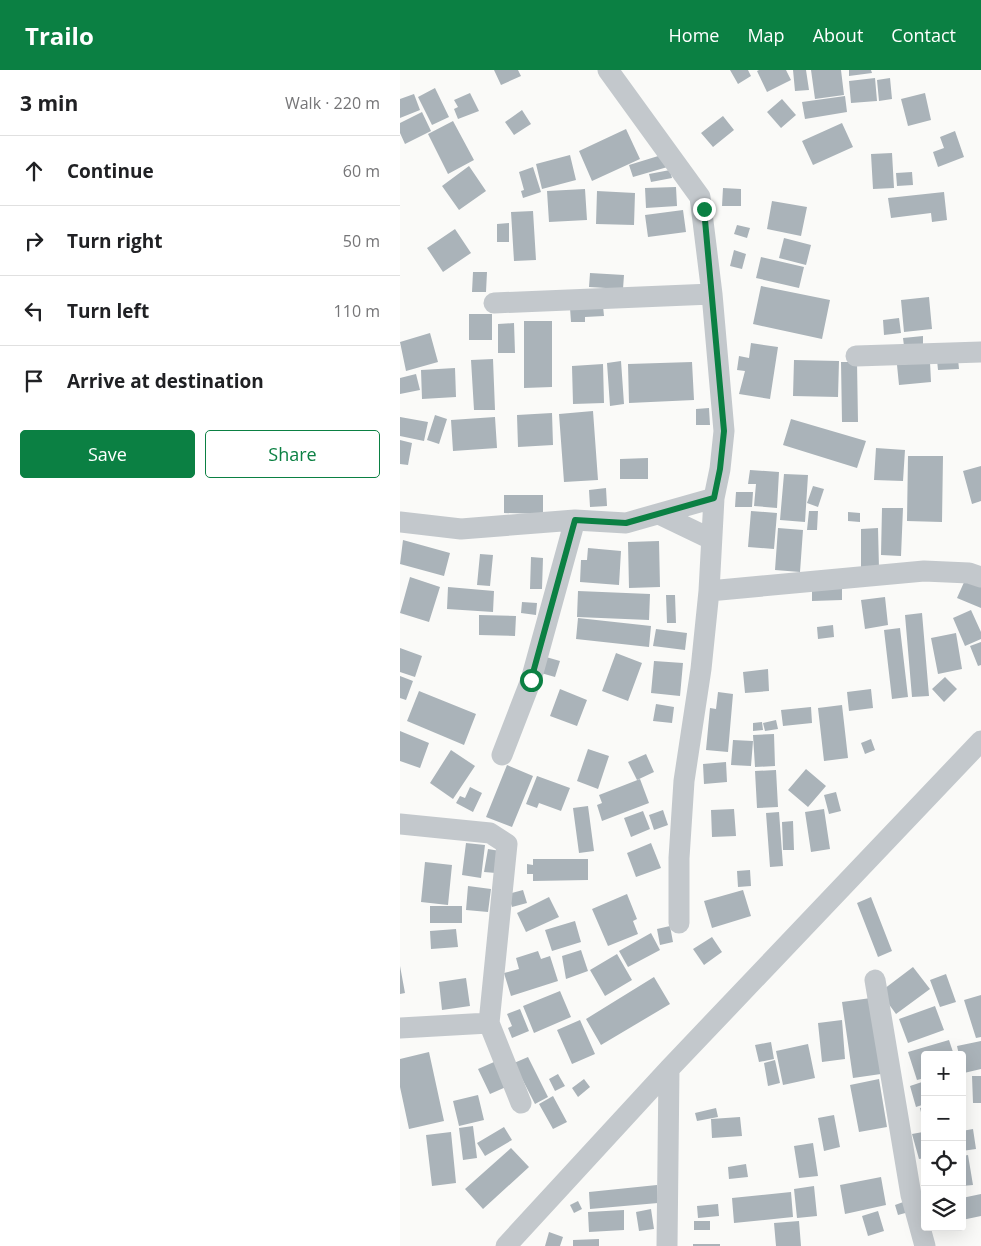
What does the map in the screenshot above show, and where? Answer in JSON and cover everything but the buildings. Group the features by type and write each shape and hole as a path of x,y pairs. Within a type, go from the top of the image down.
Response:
{"street":[{"path":"608,70 700,197 712,294 724,431 720,469 714,498 709,591 701,670 684,781 679,858 679,923"},
{"path":"494,303 712,294"},
{"path":"856,356 981,352"},
{"path":"400,522 461,530 575,520 626,523 714,498"},
{"path":"659,514 712,540"},
{"path":"502,755 531,680 575,520"},
{"path":"709,591 924,571 969,573 981,577"},
{"path":"506,1246 669,1069 981,742"},
{"path":"400,824 490,833 507,844 489,1023 521,1103"},
{"path":"876,980 911,1195 925,1246"},
{"path":"400,1028 489,1023"},
{"path":"667,1246 669,1069"}],"route":[{"path":"531,680 575,520 626,523 714,498 720,469 724,431 704,209"}]}
